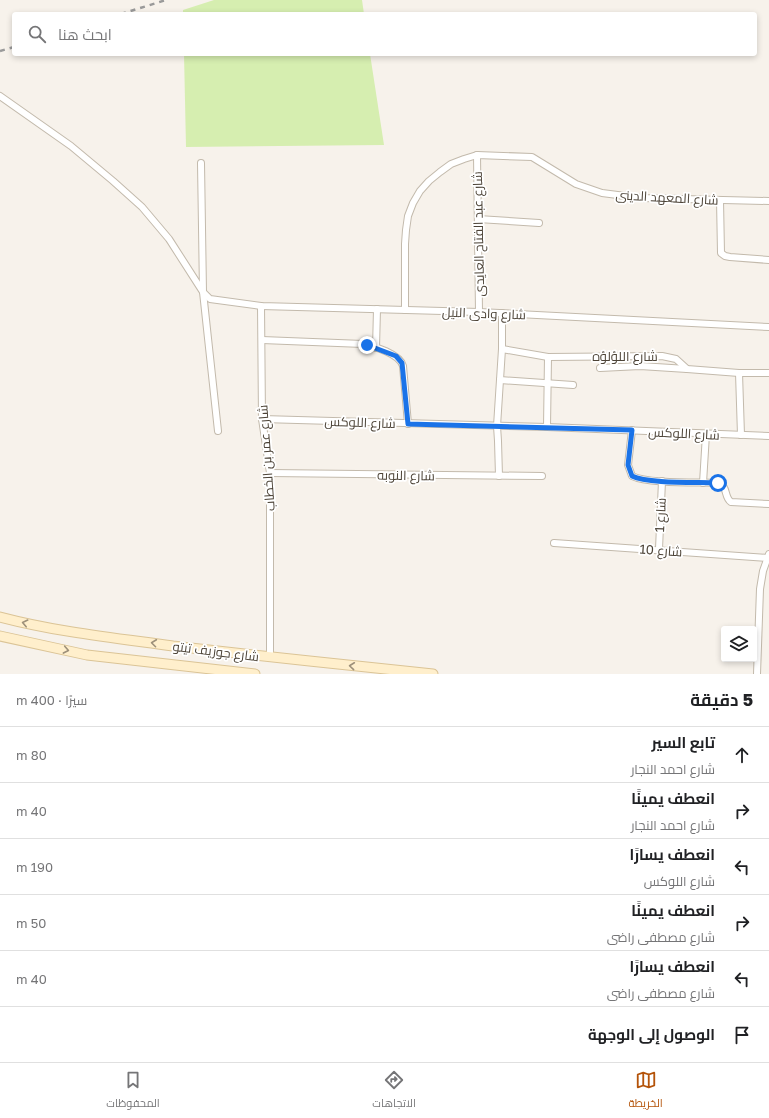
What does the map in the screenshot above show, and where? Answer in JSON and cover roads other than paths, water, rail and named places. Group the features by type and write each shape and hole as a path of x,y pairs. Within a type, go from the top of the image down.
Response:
{"main road":[{"name":"شارع جوزيف تيتو","path":"0,617 74,633 270,658 433,674"},
{"name":"شارع جوزيف تيتو","path":"0,636 87,655 255,674"}],"street":[{"path":"0,96 71,146 142,207 169,239 203,292"},
{"name":"شارع المعهد الدينى","path":"405,310 406,230 408,216 420,192 429,181 440,172 458,162 477,155 532,156 576,184 602,193 641,198 769,201"},
{"name":"شارع عبد الفتاح العايدى","path":"477,155 479,312"},
{"path":"201,163 203,292 218,432"},
{"path":"720,200 722,253 725,256 730,257 769,260"},
{"path":"478,219 539,222"},
{"name":"شارع وادى النيل","path":"203,292 210,299 261,306 479,312 769,327"},
{"name":"شارع عمر بن الخطاب","path":"261,306 262,419 270,473 270,658"},
{"path":"376,348 377,309"},
{"path":"499,476 497,426 502,349 502,313"},
{"path":"262,340 363,344 399,358 402,363 408,424"},
{"name":"شارع اللؤلؤه","path":"502,349 548,356 662,356 676,359 687,368 738,373 769,373"},
{"path":"547,427 548,356"},
{"path":"600,368 640,366 687,368"},
{"path":"738,373 741,435"},
{"path":"500,380 572,385"},
{"name":"شارع اللوكس","path":"262,419 547,427 769,436"},
{"path":"632,430 628,465 632,476 636,478 662,481 722,484 725,488 728,499 733,503 769,504"},
{"path":"703,482 706,434"},
{"name":"شارع النوبه","path":"270,473 542,476"},
{"name":"شارع 1","path":"659,550 662,481"},
{"name":"شارع 10","path":"554,543 768,556"},
{"path":"757,674 760,589 763,571 768,556"}],"railway":[{"path":"127,12 166,0"},
{"path":"0,51 12,48"}]}
